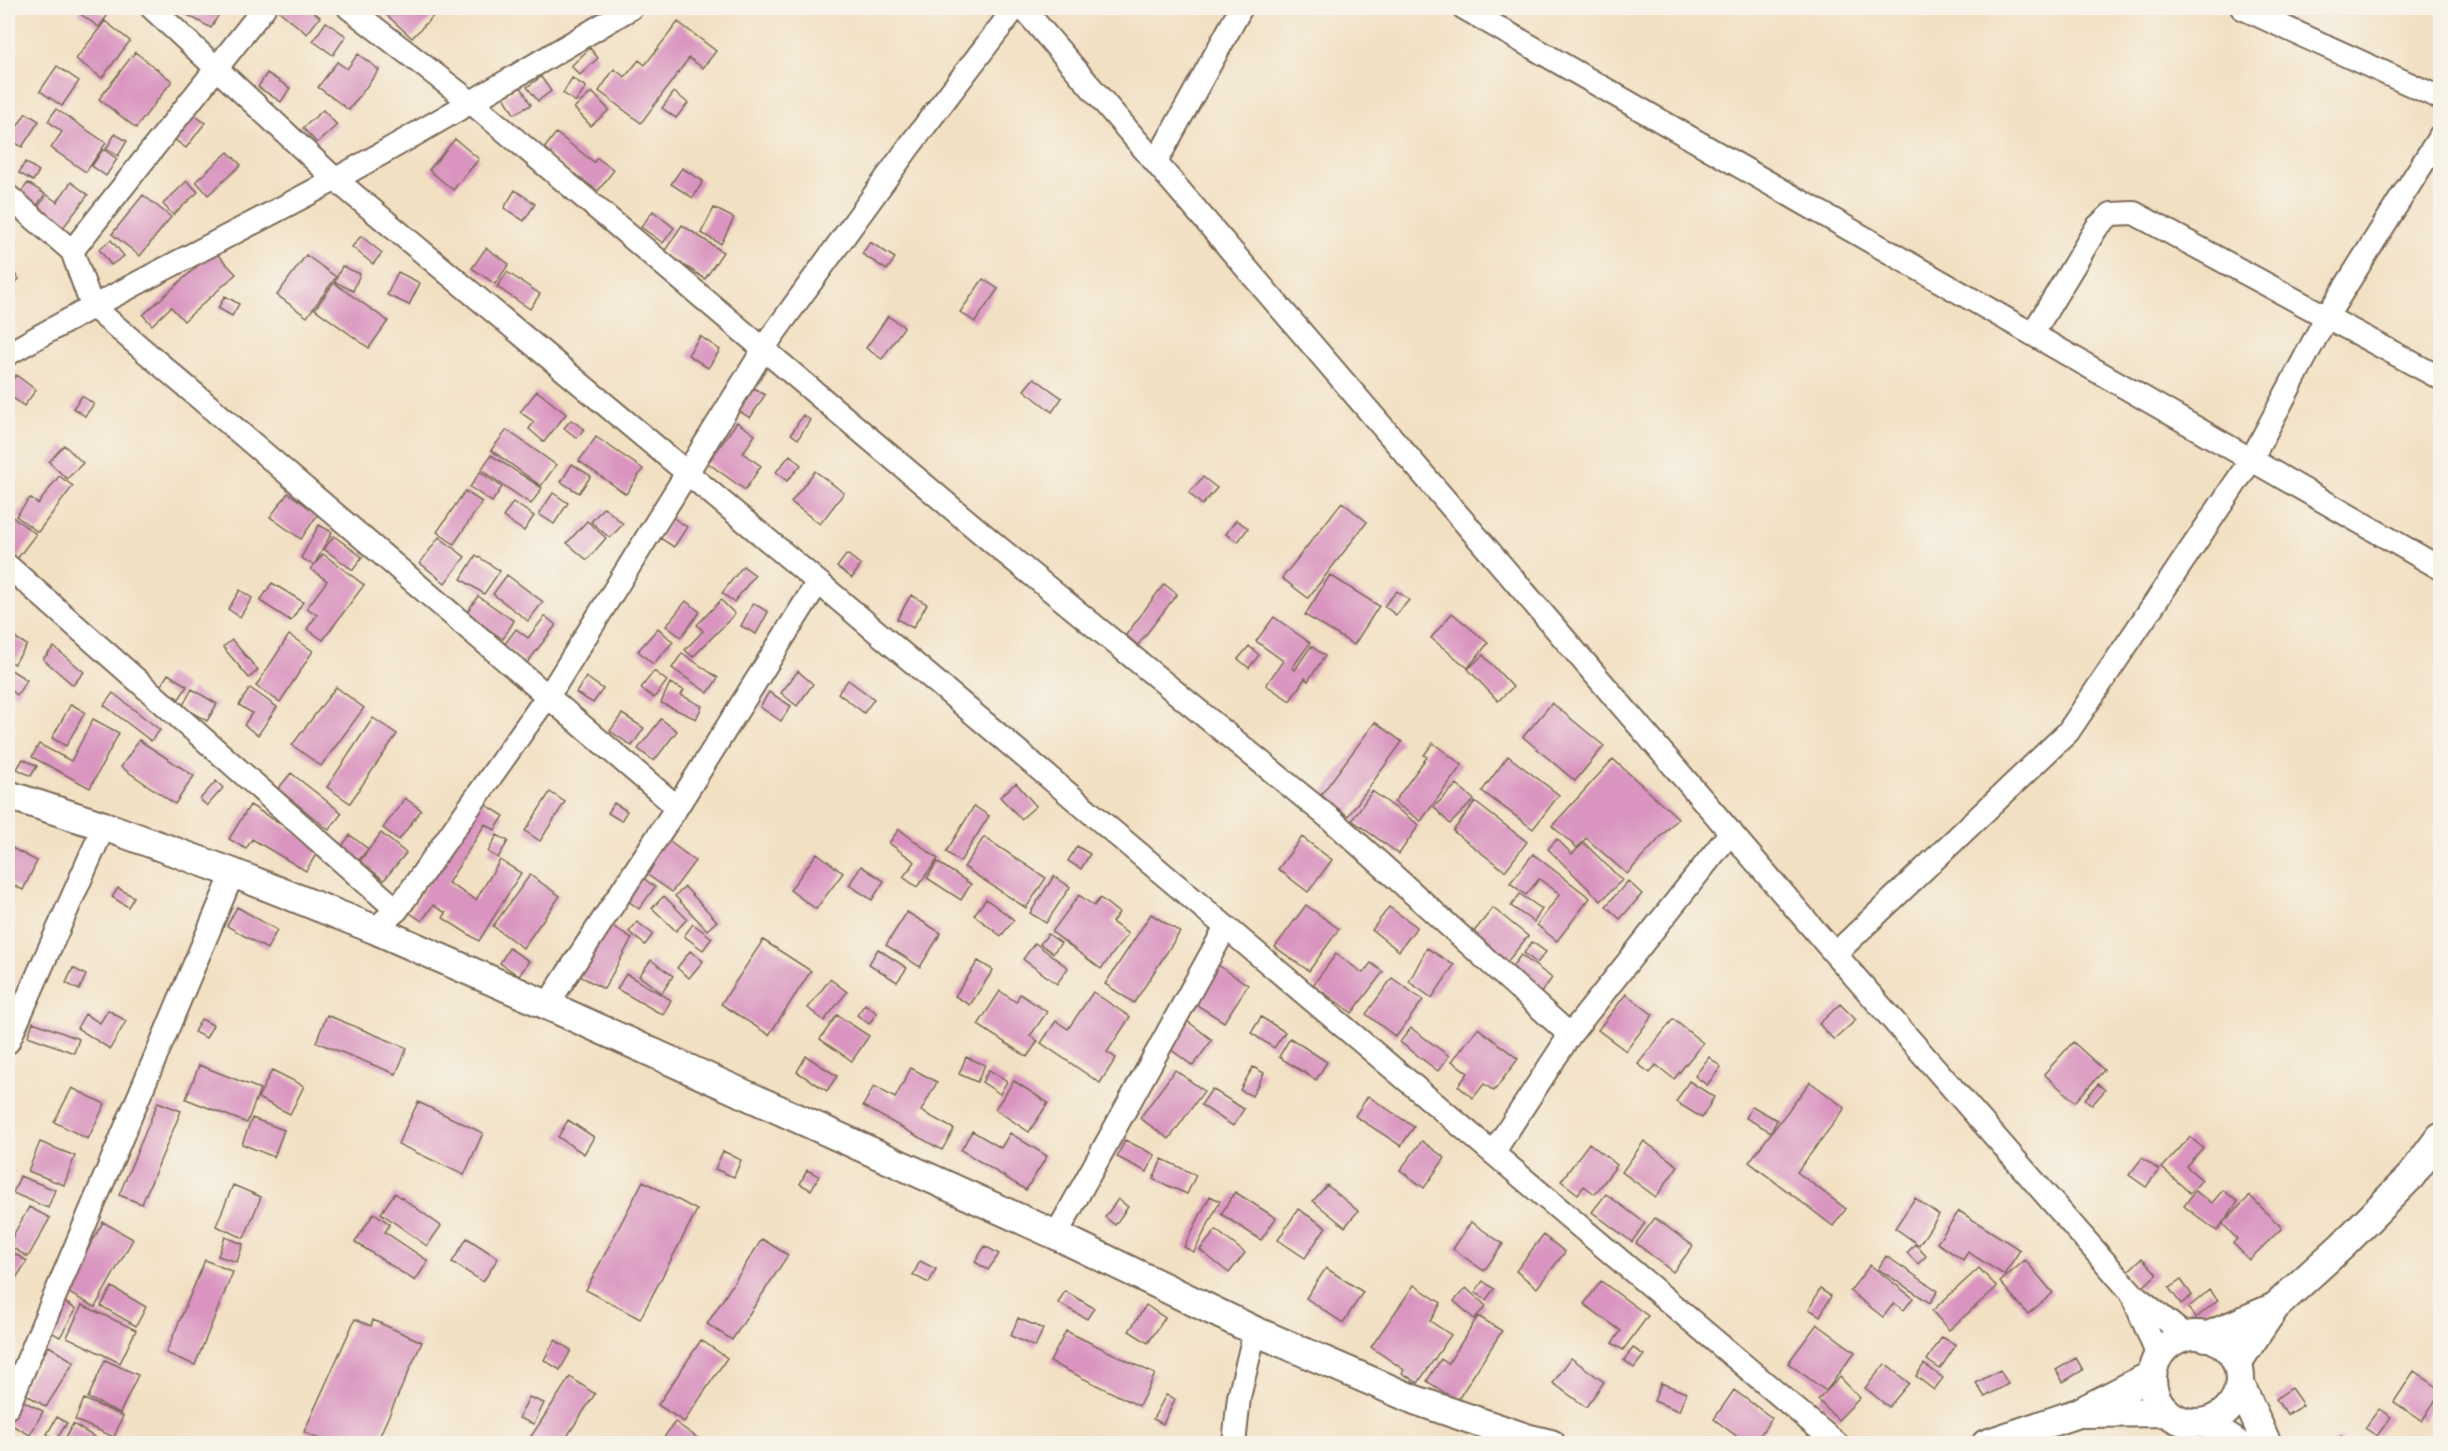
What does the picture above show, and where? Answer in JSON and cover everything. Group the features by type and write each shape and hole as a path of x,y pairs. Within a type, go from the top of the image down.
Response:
{"main road":[{"path":"8,795 104,826 233,873 374,929 1056,1235 1255,1331 1415,1400 1526,1438 1551,1443"},
{"path":"2275,1307 2166,1347 2155,1366 2152,1389 2158,1402 2178,1420 2191,1424 2205,1423 2229,1410 2236,1398 2238,1374 2275,1307 2343,1245 2411,1176 2440,1137"},
{"path":"2196,1336 2225,1346 2267,1443"},
{"path":"1986,1443 2078,1413 2155,1366"},
{"path":"2078,1413 2167,1412"},
{"path":"2205,1423 2237,1443"}],"street":[{"path":"152,8 335,179 818,582 1837,1443"},
{"path":"72,251 264,8"},
{"path":"349,8 472,103 998,547 1333,821 1570,1035"},
{"path":"8,354 92,306 335,179 472,103 631,8"},
{"path":"374,929 397,910 548,696 765,348 911,144 1015,8"},
{"path":"1023,8 1835,954 2132,1293 2196,1336"},
{"path":"1156,162 1241,8"},
{"path":"1464,8 2440,568"},
{"path":"2242,8 2440,98"},
{"path":"1835,954 2068,732 2251,460 2327,316 2440,136"},
{"path":"8,196 72,251 92,306 677,807"},
{"path":"2033,333 2097,227 2110,214 2134,213 2440,378"},
{"path":"8,566 397,910"},
{"path":"547,1005 677,807 818,582"},
{"path":"8,1042 16,1000 104,826"},
{"path":"1493,1153 1570,1035 1731,832"},
{"path":"8,1407 233,873"},
{"path":"1056,1235 1226,927"},
{"path":"2132,1293 2155,1366"},
{"path":"1234,1443 1239,1397 1255,1331"}],"building":[{"path":"82,8 95,8 107,16 99,27 79,13"},
{"path":"178,8 207,8 219,14 211,28"},
{"path":"282,8 308,8 320,17 307,34 279,11"},
{"path":"379,8 441,8 412,38"},
{"path":"105,21 130,41 102,78 76,59"},
{"path":"326,22 346,36 333,55 313,41"},
{"path":"678,22 716,51 703,68 689,58 641,123 599,91 614,69 625,77 639,60 645,65"},
{"path":"590,48 598,58 580,75 571,66"},
{"path":"135,52 172,81 136,128 99,99"},
{"path":"358,54 379,70 349,110 318,87 337,62 347,69"},
{"path":"57,66 79,81 62,106 40,91"},
{"path":"267,73 290,88 281,102 258,87"},
{"path":"541,77 551,91 538,101 527,87"},
{"path":"572,78 586,87 576,102 563,93"},
{"path":"521,87 531,105 514,114 504,97"},
{"path":"592,92 609,110 591,126 574,108"},
{"path":"674,92 688,103 676,118 662,108"},
{"path":"56,109 106,143 86,172 51,148 62,132 48,121"},
{"path":"323,110 337,125 317,143 303,128"},
{"path":"26,113 39,121 22,147 9,139"},
{"path":"193,114 205,123 186,148 174,139"},
{"path":"556,133 594,162 597,158 614,170 598,191 543,150"},
{"path":"115,134 127,141 118,156 106,149"},
{"path":"455,139 479,159 453,190 429,170"},
{"path":"103,149 117,159 106,176 92,166"},
{"path":"228,152 241,165 208,195 196,181"},
{"path":"25,162 39,171 33,181 19,173"},
{"path":"682,168 703,181 693,198 671,184"},
{"path":"187,181 198,192 173,215 163,204"},
{"path":"71,182 88,195 53,241 27,221 47,195 57,202"},
{"path":"28,183 45,194 33,211 16,198"},
{"path":"515,190 535,204 524,221 504,208"},
{"path":"143,195 171,217 140,256 112,234"},
{"path":"714,208 734,218 721,244 701,233"},
{"path":"653,211 674,228 663,243 641,227"},
{"path":"682,225 723,252 705,279 664,252"},
{"path":"361,236 382,253 373,264 352,247"},
{"path":"111,240 124,256 111,265 99,249"},
{"path":"870,242 895,258 887,270 862,254"},
{"path":"486,248 509,264 495,284 472,268"},
{"path":"214,251 236,274 184,321 171,307 152,325 143,315"},
{"path":"306,255 336,277 307,317 277,295"},
{"path":"342,266 360,274 353,291 335,282"},
{"path":"8,269 19,279 8,290"},
{"path":"398,272 420,283 409,305 387,295"},
{"path":"507,272 540,294 530,309 497,287"},
{"path":"983,279 998,289 975,322 960,312"},
{"path":"334,283 388,321 369,348 315,309"},
{"path":"225,296 239,304 232,316 218,308"},
{"path":"888,316 904,327 882,359 866,348"},
{"path":"700,336 720,350 708,368 688,355"},
{"path":"16,375 36,390 24,406 8,394 8,386"},
{"path":"1034,378 1062,398 1052,412 1024,390"},
{"path":"754,388 765,395 750,418 739,411"},
{"path":"537,391 566,414 544,442 529,429 534,422 520,412"},
{"path":"82,396 94,404 85,416 73,408"},
{"path":"803,415 810,420 798,439 791,434"},
{"path":"571,420 584,429 577,438 564,428"},
{"path":"737,422 755,435 743,453 761,466 745,490 708,463"},
{"path":"507,430 556,465 541,486 491,450"},
{"path":"596,437 643,469 626,494 579,461"},
{"path":"64,445 83,463 67,479 49,462"},
{"path":"491,455 542,488 531,504 481,470"},
{"path":"790,455 801,465 787,481 776,472"},
{"path":"572,464 591,476 579,493 561,482"},
{"path":"815,471 844,493 820,524 791,502"},
{"path":"480,472 502,487 492,502 470,487"},
{"path":"59,476 73,486 38,532 16,516 30,498 38,504"},
{"path":"1203,477 1217,488 1202,505 1189,493"},
{"path":"465,491 482,502 454,544 437,532"},
{"path":"288,493 318,514 301,539 270,517"},
{"path":"553,493 568,503 554,524 539,514"},
{"path":"513,502 534,516 524,531 503,517"},
{"path":"1342,502 1367,522 1308,598 1282,578"},
{"path":"604,507 623,524 610,538 591,522"},
{"path":"11,516 36,534 17,559 8,553 8,520"},
{"path":"672,517 687,527 674,547 660,538"},
{"path":"1236,520 1248,528 1238,542 1226,534"},
{"path":"587,521 606,538 587,560 567,543"},
{"path":"319,525 332,532 314,565 301,558"},
{"path":"334,536 362,557 353,570 324,549"},
{"path":"439,537 465,557 445,583 420,563"},
{"path":"323,554 364,585 323,640 307,629 317,615 307,608 327,581 311,569"},
{"path":"847,554 861,565 852,578 837,567"},
{"path":"476,555 500,571 484,594 461,579"},
{"path":"743,566 755,575 734,602 722,593"},
{"path":"507,575 543,602 528,621 493,594"},
{"path":"1330,575 1379,606 1354,645 1305,615"},
{"path":"272,583 303,602 291,621 260,601"},
{"path":"1164,584 1177,594 1138,645 1126,635"},
{"path":"240,590 252,598 240,617 228,609"},
{"path":"1397,591 1409,600 1396,615 1384,606"},
{"path":"911,595 927,604 913,628 897,619"},
{"path":"478,596 514,621 503,639 466,614"},
{"path":"721,600 735,614 693,657 685,650 703,631 697,625"},
{"path":"686,601 700,612 681,637 666,626"},
{"path":"753,603 768,612 756,634 741,626"},
{"path":"1452,613 1488,643 1468,668 1431,638"},
{"path":"545,616 556,625 527,663 504,645 516,629 528,638"},
{"path":"1274,617 1310,643 1292,668 1295,670 1311,646 1325,656 1308,681 1305,678 1290,701 1266,685 1283,661 1256,641"},
{"path":"658,628 673,642 653,664 638,651"},
{"path":"11,635 27,645 14,664 8,660 8,640"},
{"path":"289,635 313,651 280,702 256,686"},
{"path":"232,640 258,670 249,678 223,647"},
{"path":"1249,646 1259,655 1249,668 1238,659"},
{"path":"54,647 84,672 73,685 43,659"},
{"path":"682,653 718,678 708,693 672,668"},
{"path":"1483,655 1513,687 1498,701 1468,669"},
{"path":"8,668 27,680 17,695 8,688"},
{"path":"654,671 667,681 654,698 641,688"},
{"path":"798,671 813,684 797,706 781,693"},
{"path":"168,674 187,686 179,699 160,687"},
{"path":"586,677 603,689 593,703 576,693"},
{"path":"848,680 874,699 864,713 838,693"},
{"path":"670,683 684,690 681,695 702,706 696,719 661,703"},
{"path":"336,687 364,708 321,766 292,745"},
{"path":"250,688 277,707 258,735 244,725 252,713 239,705"},
{"path":"192,689 217,704 207,721 182,707"},
{"path":"769,692 791,706 781,721 760,707"},
{"path":"113,693 160,730 151,741 104,705"},
{"path":"1552,703 1604,746 1575,781 1523,737"},
{"path":"71,704 85,712 66,746 52,738"},
{"path":"622,714 644,728 632,746 610,731"},
{"path":"373,718 397,734 350,803 327,787"},
{"path":"93,719 119,733 90,788 32,757 39,744 71,761"},
{"path":"661,719 677,731 654,761 638,749"},
{"path":"1375,722 1402,742 1348,816 1321,795"},
{"path":"139,740 194,776 175,804 121,767"},
{"path":"1433,743 1462,765 1421,821 1394,802 1427,757 1424,755"},
{"path":"1508,756 1559,795 1533,829 1482,791"},
{"path":"23,759 37,766 31,776 17,769"},
{"path":"1613,759 1678,818 1627,874 1586,838 1577,848 1552,826"},
{"path":"291,773 342,813 329,830 278,789"},
{"path":"216,781 223,788 207,806 200,799"},
{"path":"1016,783 1036,806 1021,819 1000,797"},
{"path":"1457,784 1474,800 1450,824 1434,807"},
{"path":"1372,791 1419,825 1399,854 1352,820"},
{"path":"550,792 565,802 540,841 525,831"},
{"path":"405,798 421,810 399,840 383,828"},
{"path":"478,800 504,816 495,830 485,824 448,883 476,900 500,860 521,873 479,941 443,918 446,913 433,905 422,921 410,913"},
{"path":"1475,802 1527,842 1505,871 1453,831"},
{"path":"614,803 627,811 621,821 608,813"},
{"path":"250,805 320,848 306,871 252,839 246,849 229,839"},
{"path":"974,806 989,816 960,862 946,852"},
{"path":"899,829 938,859 917,887 903,877 915,862 889,843"},
{"path":"381,833 406,853 384,880 360,861"},
{"path":"350,835 368,849 357,863 339,850"},
{"path":"497,835 508,841 498,858 488,852"},
{"path":"984,837 1046,878 1026,908 964,867"},
{"path":"1302,837 1332,860 1308,892 1278,869"},
{"path":"666,839 695,861 672,892 642,871"},
{"path":"1557,839 1572,854 1584,843 1622,880 1601,901 1548,849"},
{"path":"8,846 37,861 23,890 8,883"},
{"path":"1077,846 1090,854 1081,869 1068,861"},
{"path":"817,853 843,873 816,909 790,890"},
{"path":"1533,854 1590,898 1557,941 1537,925 1560,894 1539,879 1526,895 1510,883"},
{"path":"937,862 971,884 961,900 927,878"},
{"path":"861,866 884,881 872,900 849,885"},
{"path":"530,875 560,896 523,948 493,926"},
{"path":"1054,876 1070,887 1046,923 1030,913"},
{"path":"643,878 655,887 639,909 627,900"},
{"path":"1628,881 1642,894 1620,919 1606,906"},
{"path":"685,887 717,921 707,930 675,896"},
{"path":"118,888 134,897 128,907 112,897"},
{"path":"1520,894 1542,909 1534,922 1511,906"},
{"path":"1079,895 1094,906 1100,898 1119,913 1112,922 1128,934 1101,969 1052,932"},
{"path":"664,896 687,919 676,931 652,908"},
{"path":"986,899 1014,920 1001,936 974,915"},
{"path":"1306,905 1339,929 1309,971 1275,947"},
{"path":"237,907 277,930 267,949 227,926"},
{"path":"1389,907 1417,927 1399,951 1372,930"},
{"path":"1493,908 1528,936 1507,962 1472,934"},
{"path":"907,912 941,933 920,967 886,945"},
{"path":"1151,914 1180,932 1134,1003 1105,984"},
{"path":"605,922 632,938 604,989 576,974"},
{"path":"637,922 653,934 645,945 629,932"},
{"path":"693,924 712,938 703,950 684,936"},
{"path":"1048,934 1061,943 1053,953 1040,944"},
{"path":"763,940 811,971 769,1035 721,1004"},
{"path":"1532,942 1546,952 1537,963 1524,953"},
{"path":"1035,943 1068,968 1057,984 1023,959"},
{"path":"509,948 529,961 519,976 500,963"},
{"path":"1427,948 1454,965 1432,998 1409,982"},
{"path":"878,949 907,968 897,982 869,964"},
{"path":"690,951 703,961 689,978 677,968"},
{"path":"1336,954 1363,973 1371,963 1383,972 1352,1013 1313,985"},
{"path":"1521,955 1552,978 1538,997 1507,973"},
{"path":"1209,959 1248,985 1224,1022 1184,997"},
{"path":"651,960 673,976 662,993 639,976"},
{"path":"978,961 993,970 970,1005 955,996"},
{"path":"73,968 86,975 79,990 66,983"},
{"path":"626,974 671,1000 663,1015 617,989"},
{"path":"1392,978 1423,1000 1396,1037 1366,1014"},
{"path":"830,979 847,992 824,1021 808,1008"},
{"path":"1000,991 1016,1002 1020,994 1047,1012 1030,1036 1038,1041 1027,1057 978,1025"},
{"path":"1093,992 1130,1017 1107,1052 1116,1058 1100,1083 1041,1043 1056,1021 1068,1029"},
{"path":"1626,994 1653,1015 1626,1051 1598,1030"},
{"path":"865,1004 877,1013 869,1024 857,1015"},
{"path":"1840,1004 1856,1020 1834,1040 1819,1024"},
{"path":"108,1010 126,1021 110,1049 77,1028 85,1014 100,1023"},
{"path":"327,1015 407,1048 396,1074 316,1042"},
{"path":"837,1015 869,1036 852,1061 820,1039"},
{"path":"1182,1017 1212,1040 1193,1066 1162,1043"},
{"path":"1261,1017 1285,1032 1274,1048 1251,1033"},
{"path":"201,1019 213,1025 206,1038 194,1032"},
{"path":"1673,1019 1703,1043 1674,1079 1656,1065 1650,1073 1638,1064"},
{"path":"33,1022 79,1039 74,1053 28,1036"},
{"path":"1411,1028 1449,1056 1438,1071 1400,1042"},
{"path":"1478,1028 1518,1059 1494,1091 1484,1084 1473,1098 1458,1086 1468,1073 1452,1061"},
{"path":"1290,1038 1327,1062 1316,1080 1279,1057"},
{"path":"2073,1042 2104,1070 2075,1102 2044,1074"},
{"path":"806,1056 837,1076 827,1091 797,1072"},
{"path":"966,1057 985,1065 977,1082 959,1074"},
{"path":"1709,1057 1721,1067 1707,1085 1695,1076"},
{"path":"199,1065 260,1089 247,1123 186,1099"},
{"path":"1253,1067 1264,1073 1252,1096 1240,1090"},
{"path":"911,1068 937,1082 921,1111 954,1129 942,1150 863,1106 874,1086 895,1098"},
{"path":"272,1070 304,1086 290,1114 258,1098"},
{"path":"989,1070 1007,1081 1000,1094 982,1082"},
{"path":"1175,1070 1204,1091 1169,1139 1140,1118"},
{"path":"1014,1081 1048,1103 1029,1132 995,1109"},
{"path":"1689,1081 1714,1097 1702,1118 1676,1102"},
{"path":"1810,1082 1845,1108 1797,1172 1846,1209 1833,1226 1749,1162"},
{"path":"2098,1084 2105,1090 2092,1105 2085,1099"},
{"path":"72,1088 105,1104 88,1139 54,1122"},
{"path":"1212,1089 1244,1109 1233,1126 1201,1105"},
{"path":"1368,1096 1414,1127 1401,1146 1355,1116"},
{"path":"158,1102 181,1111 142,1204 119,1195"},
{"path":"418,1102 483,1133 464,1175 398,1144"},
{"path":"1752,1106 1777,1120 1771,1132 1746,1118"},
{"path":"252,1118 284,1130 274,1157 242,1144"},
{"path":"568,1120 594,1137 584,1154 558,1137"},
{"path":"972,1131 1001,1148 1010,1133 1047,1156 1026,1190 961,1150"},
{"path":"2190,1137 2203,1148 2186,1166 2202,1180 2190,1193 2162,1168"},
{"path":"1125,1140 1155,1155 1147,1172 1117,1157"},
{"path":"1422,1141 1445,1158 1424,1188 1400,1170"},
{"path":"1644,1141 1678,1166 1656,1197 1622,1172"},
{"path":"40,1142 75,1156 64,1185 28,1171"},
{"path":"1589,1143 1617,1165 1595,1194 1584,1186 1578,1194 1561,1181"},
{"path":"723,1151 741,1160 734,1177 715,1169"},
{"path":"2142,1158 2159,1170 2146,1187 2129,1175"},
{"path":"1162,1159 1196,1175 1187,1194 1153,1179"},
{"path":"807,1170 819,1176 811,1190 800,1184"},
{"path":"20,1176 55,1190 48,1208 13,1193"},
{"path":"643,1181 697,1210 640,1319 586,1290"},
{"path":"233,1185 261,1197 244,1238 216,1226"},
{"path":"1327,1185 1358,1211 1345,1227 1313,1201"},
{"path":"2223,1190 2238,1202 2217,1231 2184,1206 2195,1191 2212,1203"},
{"path":"1235,1192 1276,1218 1261,1240 1221,1214"},
{"path":"395,1193 441,1226 427,1246 381,1213"},
{"path":"1606,1194 1645,1223 1632,1242 1592,1212"},
{"path":"1210,1196 1220,1201 1194,1252 1184,1247"},
{"path":"2250,1196 2282,1228 2249,1260 2233,1243 2237,1239 2222,1223"},
{"path":"1915,1198 1939,1215 1919,1245 1895,1228"},
{"path":"1118,1199 1128,1207 1115,1225 1105,1217"},
{"path":"29,1207 50,1218 28,1257 8,1245"},
{"path":"1298,1209 1326,1227 1305,1258 1278,1240"},
{"path":"1959,1211 2020,1250 2004,1275 1968,1252 1963,1260 1937,1243"},
{"path":"374,1213 390,1224 385,1232 428,1261 415,1281 355,1242"},
{"path":"1655,1218 1693,1246 1673,1272 1636,1243"},
{"path":"103,1222 133,1239 95,1307 65,1291"},
{"path":"1471,1222 1503,1244 1484,1271 1453,1249"},
{"path":"1216,1230 1245,1253 1229,1273 1200,1250"},
{"path":"1543,1235 1565,1252 1537,1288 1516,1271"},
{"path":"225,1237 243,1244 237,1262 218,1256"},
{"path":"467,1238 498,1258 483,1282 452,1262"},
{"path":"762,1239 788,1255 732,1340 707,1324"},
{"path":"1915,1244 1926,1256 1918,1264 1907,1253"},
{"path":"985,1246 999,1254 988,1270 975,1262"},
{"path":"12,1252 27,1261 13,1283 8,1279 8,1258"},
{"path":"1886,1256 1938,1291 1930,1303 1878,1269"},
{"path":"2142,1258 2157,1274 2141,1289 2127,1272"},
{"path":"205,1260 233,1272 195,1365 166,1353"},
{"path":"2025,1260 2053,1293 2028,1314 2000,1282"},
{"path":"920,1261 936,1269 929,1283 913,1275"},
{"path":"1870,1265 1913,1298 1904,1310 1894,1303 1883,1317 1850,1291"},
{"path":"1326,1268 1363,1292 1343,1323 1306,1298"},
{"path":"1979,1268 1997,1287 1949,1330 1932,1311"},
{"path":"2181,1280 2192,1295 2181,1304 2169,1288"},
{"path":"1483,1281 1494,1289 1486,1300 1475,1292"},
{"path":"1601,1281 1648,1316 1623,1350 1612,1343 1621,1331 1584,1304"},
{"path":"1414,1285 1441,1303 1430,1321 1451,1335 1418,1383 1402,1373 1404,1370 1371,1347"},
{"path":"112,1287 146,1307 136,1326 101,1306"},
{"path":"1466,1288 1486,1306 1474,1319 1454,1301"},
{"path":"1820,1289 1831,1296 1820,1316 1809,1309"},
{"path":"2209,1290 2218,1300 2196,1318 2188,1308"},
{"path":"1065,1291 1094,1308 1087,1319 1058,1303"},
{"path":"61,1300 76,1309 60,1337 45,1329"},
{"path":"82,1305 136,1330 120,1363 67,1337"},
{"path":"1146,1305 1165,1318 1148,1343 1129,1331"},
{"path":"1478,1316 1502,1331 1457,1401 1427,1381 1441,1359 1448,1364"},
{"path":"1018,1318 1043,1329 1035,1347 1011,1336"},
{"path":"355,1319 371,1326 373,1320 422,1342 376,1444 329,1444 304,1432"},
{"path":"1817,1324 1855,1352 1826,1391 1788,1363"},
{"path":"1066,1331 1155,1374 1139,1406 1050,1362"},
{"path":"1942,1337 1956,1345 1940,1369 1927,1360"},
{"path":"555,1340 571,1350 560,1370 544,1360"},
{"path":"701,1340 727,1358 684,1422 658,1405"},
{"path":"49,1346 74,1362 46,1407 21,1391"},
{"path":"1633,1348 1644,1355 1634,1368 1624,1360"},
{"path":"1571,1358 1604,1382 1586,1407 1553,1383"},
{"path":"2076,1358 2083,1370 2063,1382 2056,1370"},
{"path":"105,1360 138,1375 120,1413 88,1398"},
{"path":"1885,1364 1909,1383 1889,1407 1865,1388"},
{"path":"1924,1364 1943,1378 1934,1390 1916,1376"},
{"path":"2000,1370 2008,1384 1985,1397 1976,1383"},
{"path":"2414,1371 2440,1389 2440,1393 2422,1421 2394,1402"},
{"path":"570,1377 595,1394 562,1444 526,1444"},
{"path":"1840,1377 1860,1398 1838,1420 1818,1400"},
{"path":"1661,1383 1686,1393 1679,1411 1654,1401"},
{"path":"2291,1388 2303,1405 2287,1415 2276,1399"},
{"path":"1734,1390 1772,1418 1754,1444 1747,1444 1714,1419"},
{"path":"1166,1395 1175,1399 1163,1424 1153,1419"},
{"path":"529,1397 544,1403 534,1424 519,1418"},
{"path":"17,1398 43,1411 30,1435 8,1423 8,1417"},
{"path":"84,1399 123,1416 114,1437 75,1420"},
{"path":"2379,1409 2391,1417 2377,1436 2365,1428"},
{"path":"57,1417 67,1423 56,1440 47,1434"},
{"path":"675,1422 706,1444 659,1444"},
{"path":"73,1424 106,1444 62,1444"},
{"path":"2341,1436 2347,1444 2331,1444"}]}
